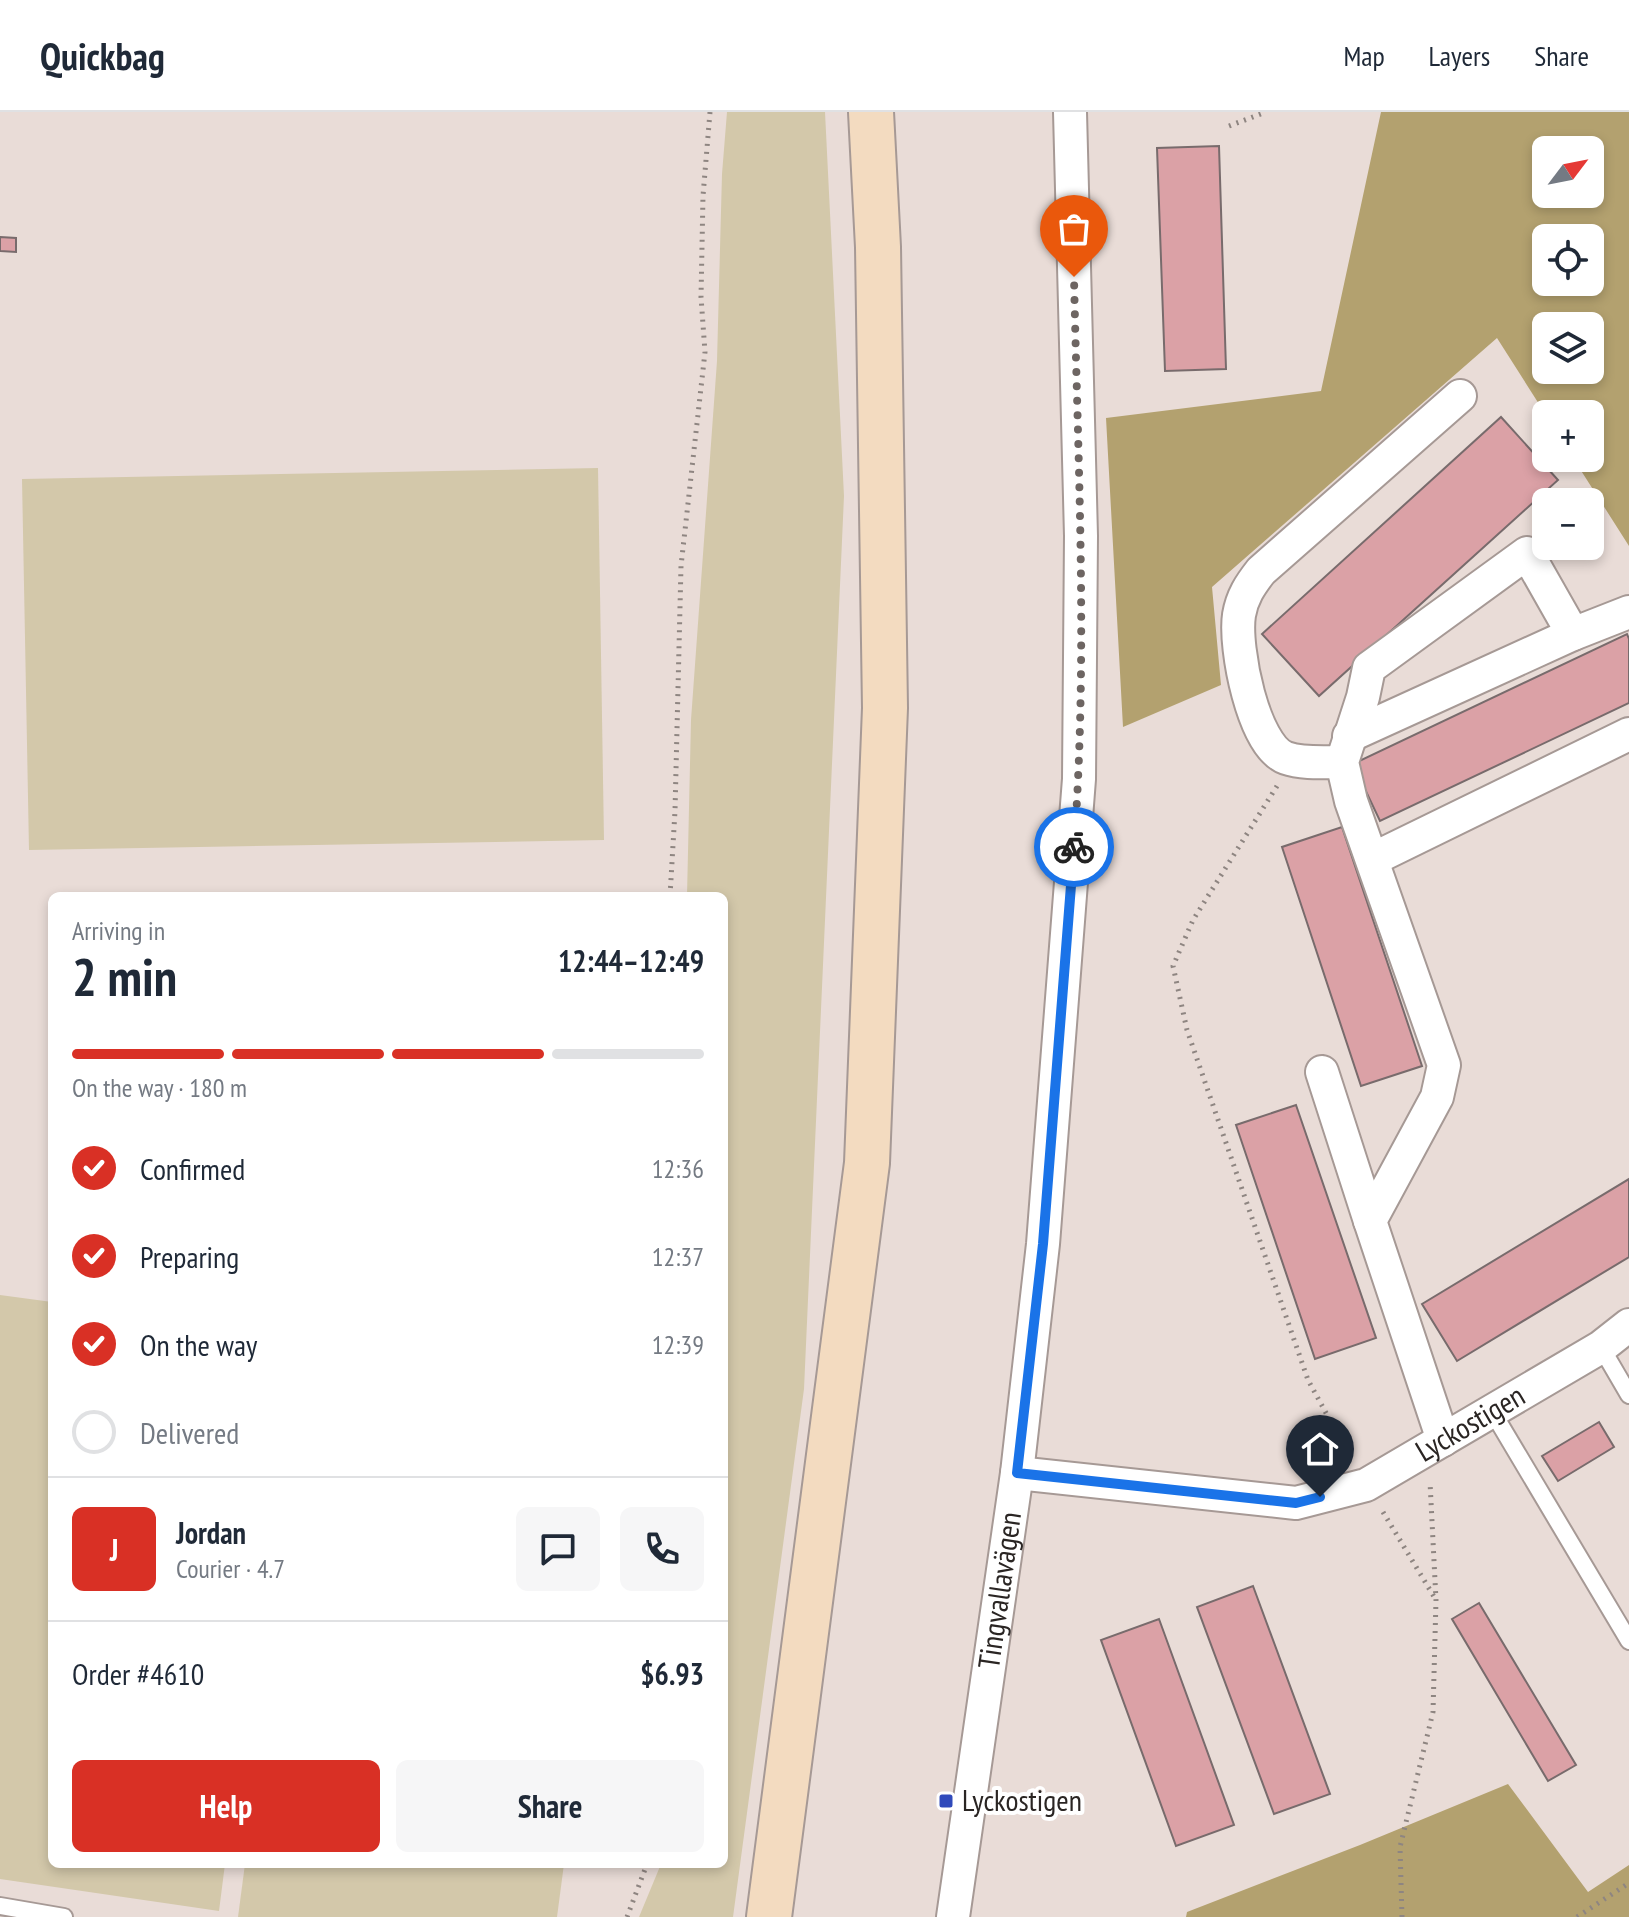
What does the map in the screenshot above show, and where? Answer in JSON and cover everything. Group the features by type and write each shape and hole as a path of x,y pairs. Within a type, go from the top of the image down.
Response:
{"main road":[{"path":"769,1917 867,1163 885,708 878,247 871,112"}],"street":[{"name":"Tingvallavägen","path":"953,1917 1017,1473 1043,1244 1079,779 1081,536 1070,112"},
{"path":"1460,396 1261,571 1246,590 1239,617 1239,664 1270,746 1284,758 1346,749 1573,634 1629,612"},
{"path":"1370,1221 1437,1097 1444,1065 1351,801 1346,749 1369,668 1527,553 1573,634"},
{"path":"1373,859 1629,734"},
{"path":"1322,1072 1436,1444"},
{"name":"Lyckostigen","path":"1017,1473 1296,1503 1366,1485 1601,1347 1629,1325"}],"lane":[{"path":"1601,1347 1629,1395"},
{"path":"1492,1411 1629,1641"},
{"path":"0,1906 64,1917"}],"path":[{"path":"670,892 681,566 705,352 701,283 703,196 710,112"},
{"path":"1229,126 1266,112"},
{"path":"1284,758 1276,791 1193,920 1173,966 1187,1030 1308,1380 1366,1485 1436,1600"},
{"path":"1402,1917 1400,1847 1433,1712 1436,1444"},
{"path":"627,1917 645,1868"},
{"path":"1577,1917 1629,1883"}],"shaded area":[{"path":"727,112 825,112 844,496 804,1389 733,1917 639,1917 659,1868 728,1868 728,892 687,892 691,720 717,361 722,174"},
{"path":"1381,112 1629,112 1629,546 1604,507 1604,488 1592,488 1582,472 1604,472 1604,400 1536,400 1497,338 1212,587 1221,685 1123,727 1106,418 1321,391"},
{"path":"598,468 604,840 29,850 22,479"},
{"path":"0,1295 48,1301 48,1868 224,1868 219,1911 0,1879"},
{"path":"1508,1784 1588,1892 1629,1865 1629,1917 1186,1917 1187,1912"},
{"path":"244,1868 563,1868 557,1917 238,1917"}],"building":[{"path":"1219,146 1226,369 1165,371 1157,148"},
{"path":"0,237 16,238 16,252 0,251"},
{"path":"1501,417 1532,451 1532,472 1551,472 1558,480 1549,488 1532,488 1532,503 1319,696 1262,634"},
{"path":"1627,634 1629,703 1380,821 1353,764"},
{"path":"1342,827 1422,1066 1361,1086 1282,847"},
{"path":"1296,1105 1376,1338 1315,1359 1236,1125"},
{"path":"1629,1179 1629,1257 1457,1361 1422,1304"},
{"path":"1599,1422 1614,1447 1558,1481 1542,1456"},
{"path":"1253,1586 1330,1794 1274,1814 1197,1607"},
{"path":"1479,1603 1576,1765 1548,1781 1452,1619"},
{"path":"1159,1619 1234,1825 1176,1846 1101,1640"}],"way so far":[{"path":"1074,277 1081,536 1079,779 1074,847"}],"place":[{"name":"Lyckostigen","path":"946,1801"}],"route":[{"path":"1074,847 1043,1244 1017,1473 1296,1503 1320,1497"}]}
